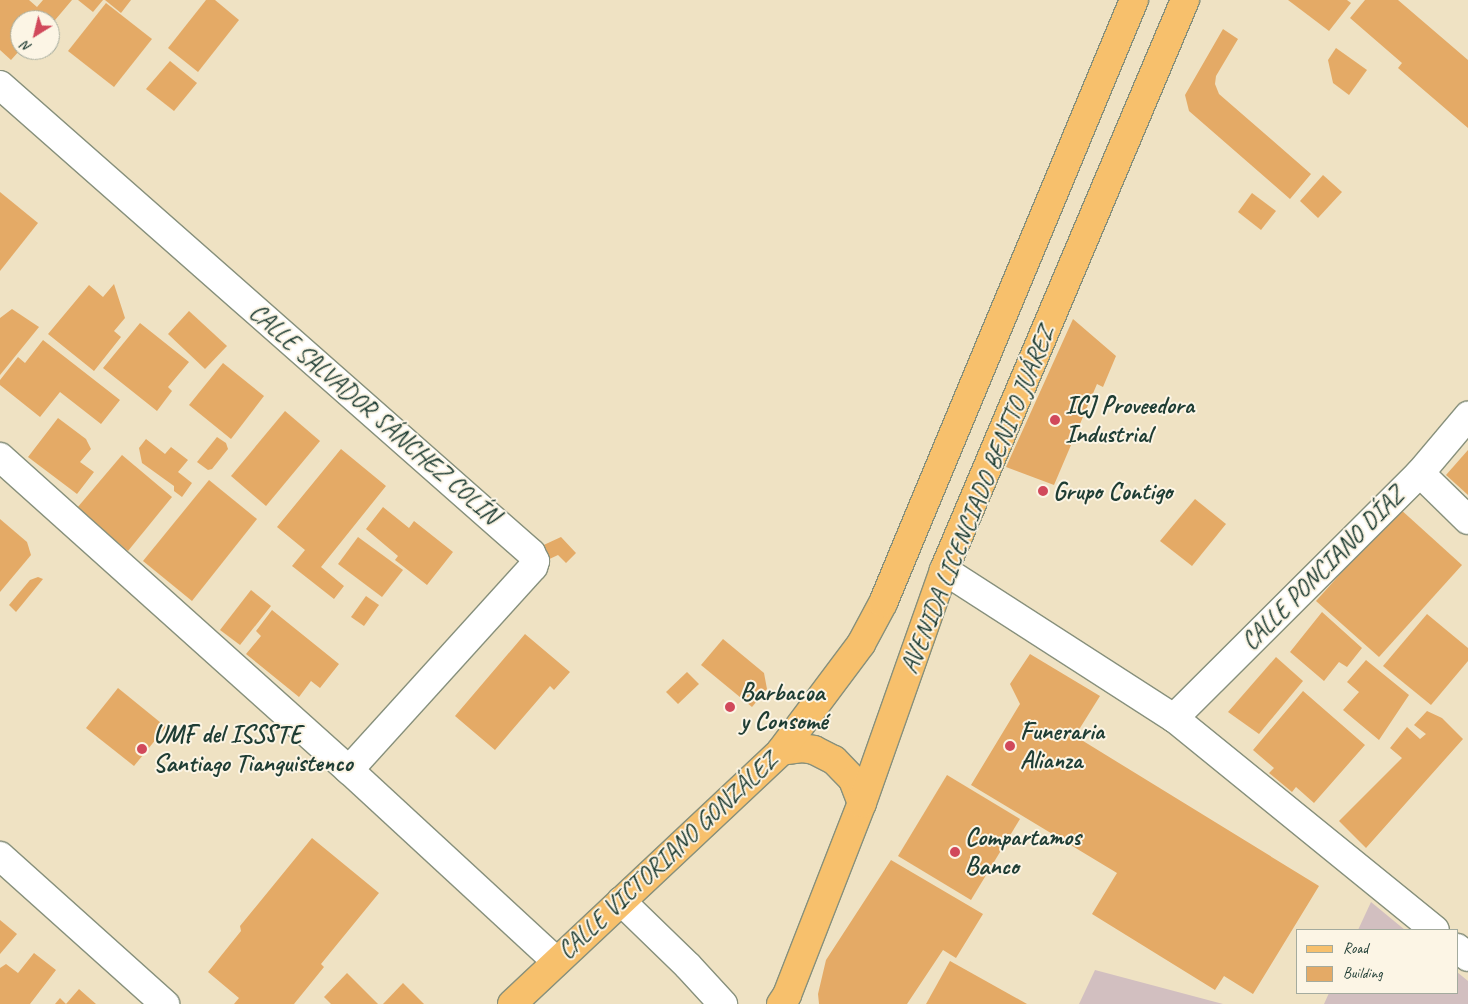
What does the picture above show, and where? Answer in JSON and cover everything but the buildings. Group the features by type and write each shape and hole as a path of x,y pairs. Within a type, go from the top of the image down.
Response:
{"main road":[{"name":"AVENIDA LICENCIADO BENITO JUÁREZ","path":"883,603 1134,0"},
{"name":"AVENIDA LICENCIADO BENITO JUÁREZ","path":"781,1004 787,995 862,803 944,570 1185,0"},
{"name":"CALLE VICTORIANO GONZÁLEZ","path":"512,1004 781,751 862,644 883,603"},
{"path":"781,751 802,748 814,750 834,760 853,780 862,803"}],"street":[{"name":"CALLE SALVADOR SÁNCHEZ COLÍN","path":"0,85 532,553 535,561 533,567 349,770"},
{"name":"CALLE PONCIANO DÍAZ","path":"1174,718 1420,473 1468,416"},
{"path":"0,457 349,770 556,961"},
{"path":"1420,473 1468,520"},
{"path":"944,570 1174,718 1435,929"},
{"path":"0,856 165,1004"},
{"path":"621,901 688,966 723,1004"},
{"path":"1458,949 1468,957"}],"shaded area":[{"path":"1371,902 1404,929 1358,929"},
{"path":"1095,970 1223,1004 1079,1004"},
{"path":"1458,973 1468,981 1468,1004 1324,1004 1329,994 1458,994"}],"place":[{"name":"ICJ Proveedora Industrial","path":"1055,420"},
{"name":"Grupo Contigo","path":"1043,491"},
{"name":"Barbacoa y Consomé","path":"730,707"},
{"name":"Funeraria Alianza","path":"1010,746"},
{"name":"UMF del ISSSTE Santiago Tianguistenco","path":"142,749"},
{"name":"Compartamos Banco","path":"955,852"}]}
